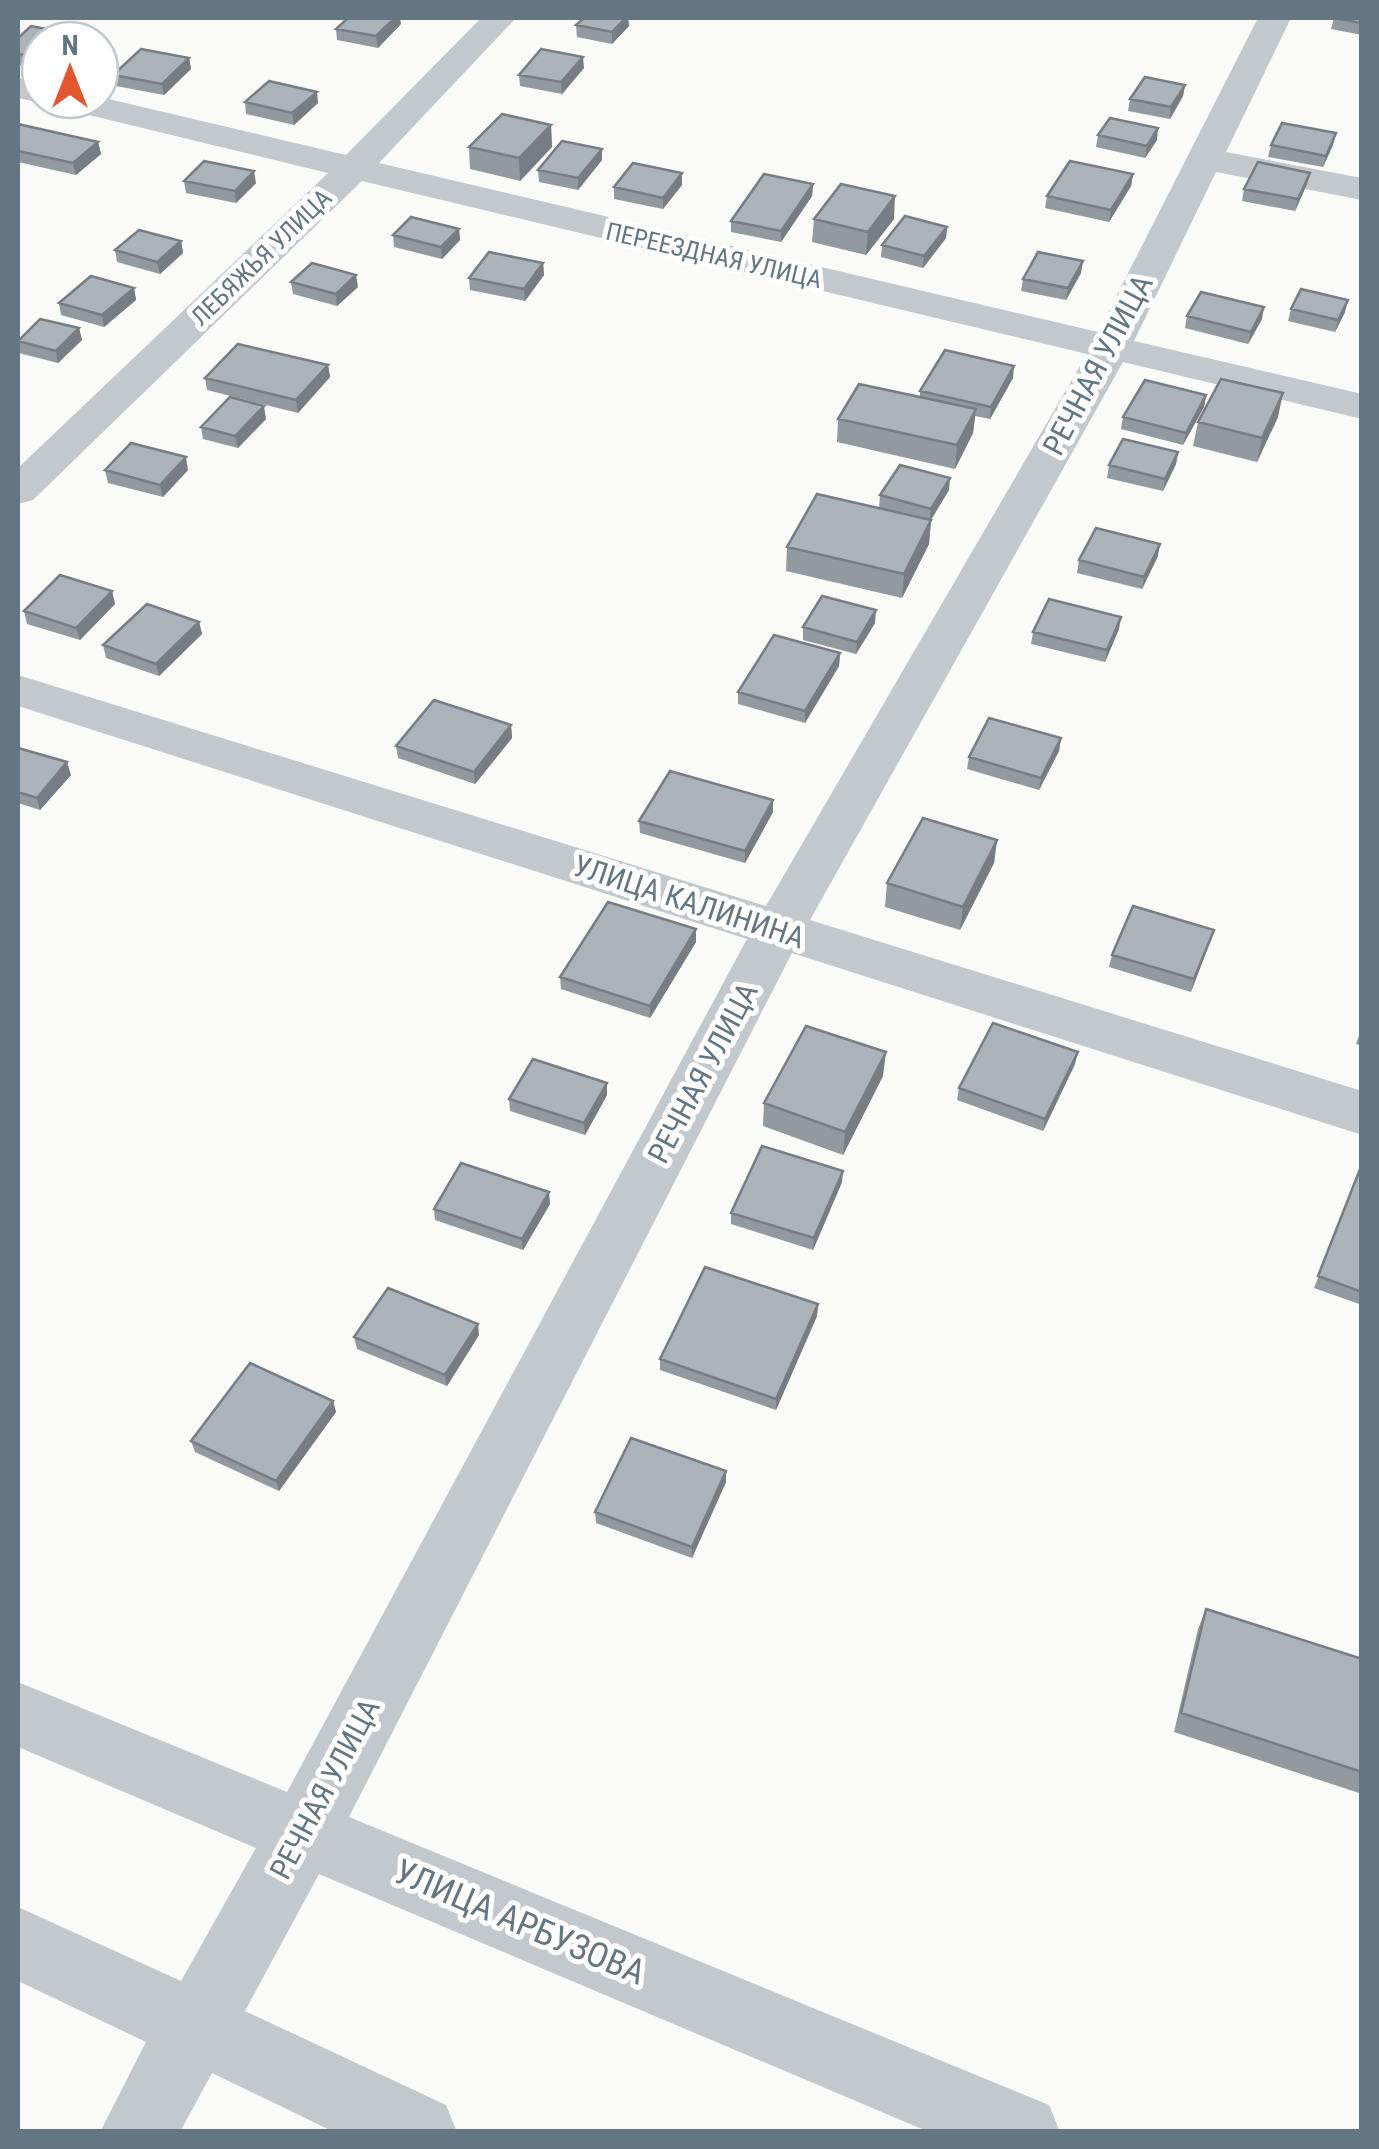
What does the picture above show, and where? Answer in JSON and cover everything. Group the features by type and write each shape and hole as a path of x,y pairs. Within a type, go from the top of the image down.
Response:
{"street":[{"name":"ЛЕБЯЖЬЯ УЛИЦА","path":"18,492 353,169 499,18"},
{"name":"РЕЧНАЯ УЛИЦА","path":"138,2132 304,1832 778,930 1110,349 1274,18"},
{"name":"ПЕРЕЕЗДНАЯ УЛИЦА","path":"120,113 1362,407"},
{"path":"1204,159 1362,188"},
{"name":"УЛИЦА КАЛИНИНА","path":"18,690 1362,1114"},
{"name":"УЛИЦА АРБУЗОВА","path":"18,1714 1022,2132"},
{"path":"18,1943 420,2132"}],"building":[{"path":"348,18 395,18 376,36 336,29"},
{"path":"584,18 626,18 612,32 576,25"},
{"path":"1334,18 1362,18 1362,23"},
{"path":"141,49 189,58 162,84 120,76 120,68"},
{"path":"541,49 583,57 561,82 519,75"},
{"path":"1145,77 1185,85 1171,107 1130,99"},
{"path":"269,81 317,92 292,113 245,102"},
{"path":"502,114 551,125 519,158 469,147"},
{"path":"1110,118 1158,128 1147,146 1098,135"},
{"path":"1282,123 1336,133 1326,156 1271,145"},
{"path":"18,124 98,142 73,163 18,151"},
{"path":"562,141 602,149 578,178 538,170"},
{"path":"204,161 254,171 235,191 184,181"},
{"path":"1070,161 1133,174 1111,210 1047,196"},
{"path":"1258,162 1310,173 1298,199 1244,189"},
{"path":"633,163 682,173 663,198 614,187"},
{"path":"764,174 813,184 781,231 731,221"},
{"path":"841,184 895,196 868,232 814,219"},
{"path":"905,216 947,227 924,256 882,245"},
{"path":"411,217 459,229 441,247 393,235"},
{"path":"139,230 181,241 157,262 115,250"},
{"path":"489,252 543,263 524,289 469,278"},
{"path":"1038,252 1083,261 1068,288 1023,279"},
{"path":"312,263 356,275 336,294 291,282"},
{"path":"91,276 134,288 102,315 59,303"},
{"path":"1301,289 1348,300 1338,320 1291,309"},
{"path":"1201,292 1264,307 1251,332 1187,316"},
{"path":"40,319 79,328 56,351 18,341"},
{"path":"238,344 328,365 296,400 205,378"},
{"path":"945,350 1014,366 991,407 920,391"},
{"path":"1221,379 1283,393 1262,438 1198,422"},
{"path":"1145,380 1206,395 1186,433 1123,417"},
{"path":"859,384 976,409 957,445 838,419"},
{"path":"230,397 264,406 235,436 201,427"},
{"path":"1123,439 1178,452 1165,479 1109,465"},
{"path":"131,443 186,457 160,485 105,470"},
{"path":"900,465 950,478 931,509 880,495"},
{"path":"817,494 931,520 904,574 787,547"},
{"path":"1096,528 1160,544 1144,577 1079,560"},
{"path":"60,575 112,591 76,628 24,611"},
{"path":"822,596 876,610 857,642 803,627"},
{"path":"1049,599 1121,617 1107,650 1033,632"},
{"path":"147,604 199,622 156,664 103,645"},
{"path":"774,635 840,653 805,711 738,692"},
{"path":"434,700 511,725 474,772 396,746"},
{"path":"989,718 1061,738 1041,778 969,757"},
{"path":"18,748 67,762 37,798 18,792"},
{"path":"670,771 773,800 745,851 639,821"},
{"path":"923,818 997,840 963,907 887,883"},
{"path":"608,902 696,929 650,1006 560,977"},
{"path":"1133,906 1214,930 1194,979 1112,955"},
{"path":"993,1023 1078,1052 1045,1119 959,1088"},
{"path":"806,1026 886,1052 845,1132 764,1103"},
{"path":"533,1059 607,1083 584,1123 509,1099"},
{"path":"762,1146 843,1171 814,1238 731,1213"},
{"path":"461,1163 549,1192 522,1239 434,1209"},
{"path":"1362,1164 1362,1292 1318,1276"},
{"path":"705,1267 818,1304 776,1399 660,1359"},
{"path":"388,1288 478,1324 445,1375 354,1337"},
{"path":"250,1363 333,1401 276,1481 191,1441"},
{"path":"631,1438 726,1471 692,1547 595,1512"},
{"path":"1206,1609 1362,1659 1362,1772 1181,1713"}]}
